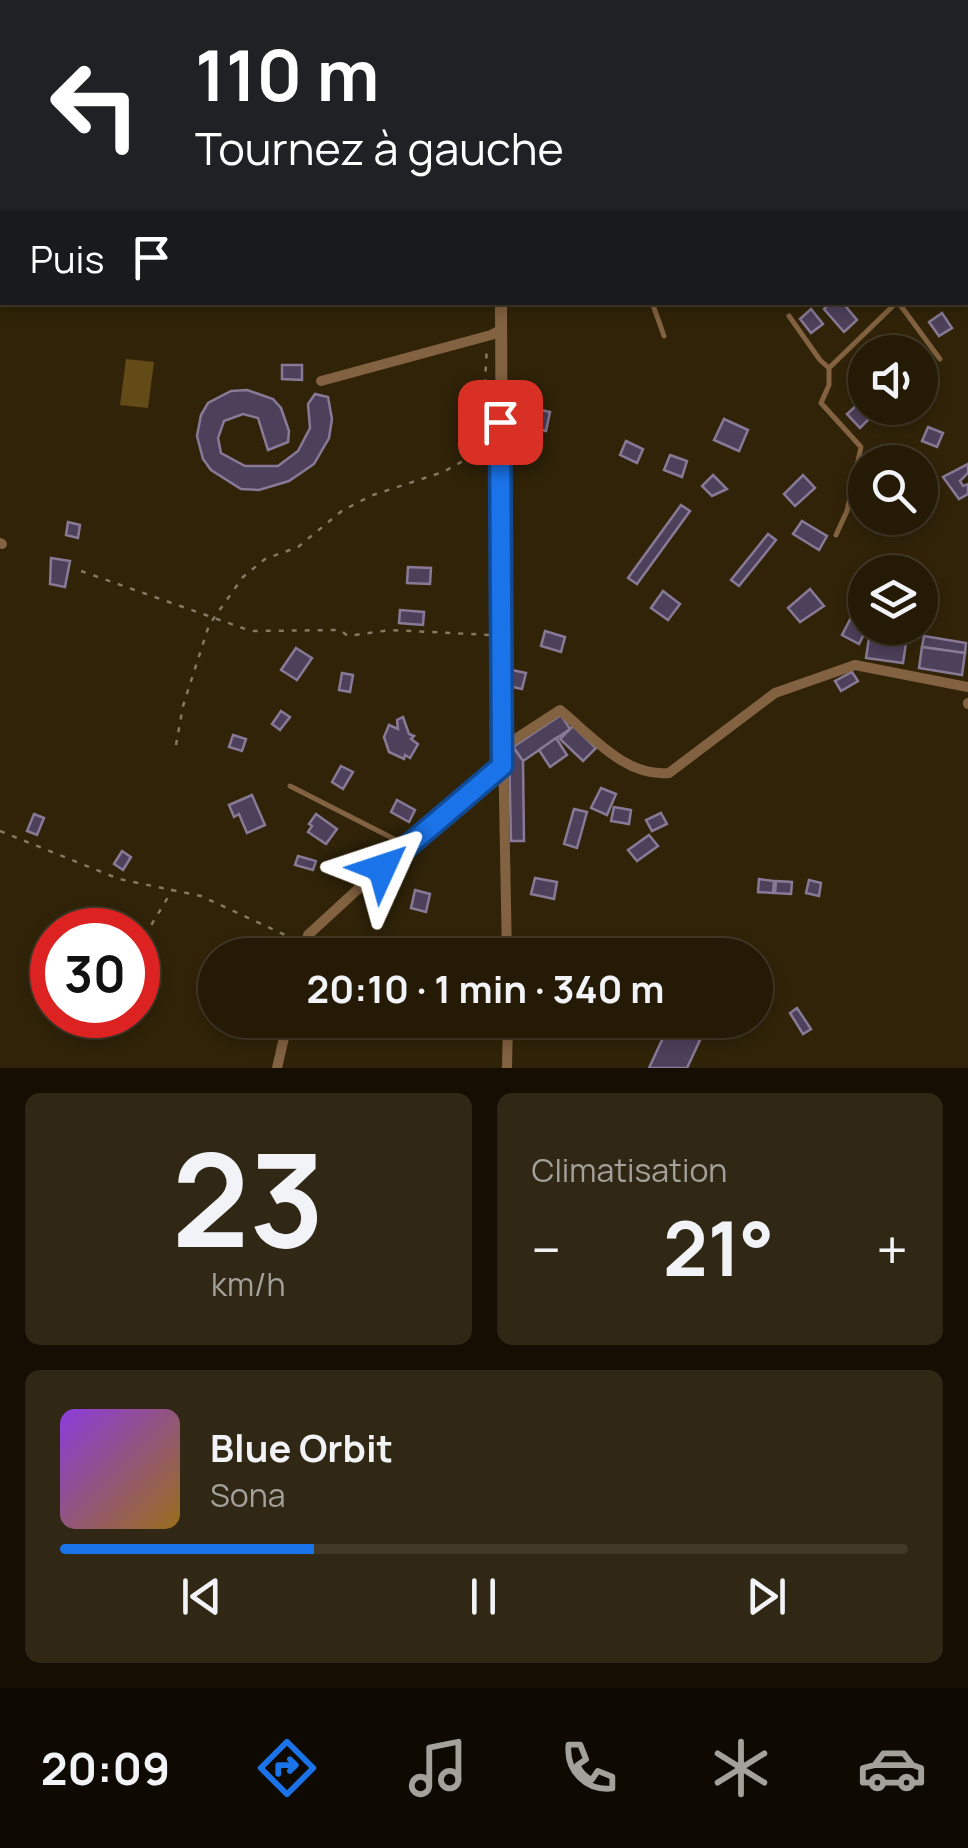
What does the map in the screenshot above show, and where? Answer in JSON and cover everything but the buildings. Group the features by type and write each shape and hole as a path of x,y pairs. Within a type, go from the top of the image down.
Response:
{"street":[{"path":"500,305 496,332 507,938"},
{"path":"320,381 496,332"},
{"path":"504,747 560,710 624,763 648,774 669,772 775,693 855,666 968,686"},
{"path":"307,938 406,845 502,766"},
{"path":"277,1068 284,1038"},
{"path":"507,1068 508,1038"}],"lane":[{"path":"653,305 664,336"},
{"path":"836,536 848,511 861,447 821,403 829,385 829,368 894,305"},
{"path":"899,305 940,359"},
{"path":"789,316 829,368"},
{"path":"290,786 406,845"}],"path":[{"path":"176,745 183,706 212,620 254,567 298,547 343,510 373,495 442,472 474,455 482,435 484,353 496,332"},
{"path":"81,571 251,631 340,630 348,636 390,630 503,635"},
{"path":"0,831 119,879 201,896 296,942 308,935"},
{"path":"159,908 174,888"}],"shaded area":[{"path":"126,359 154,362 148,408 120,405"}],"route":[{"path":"382,868 502,766 500,422"}]}
